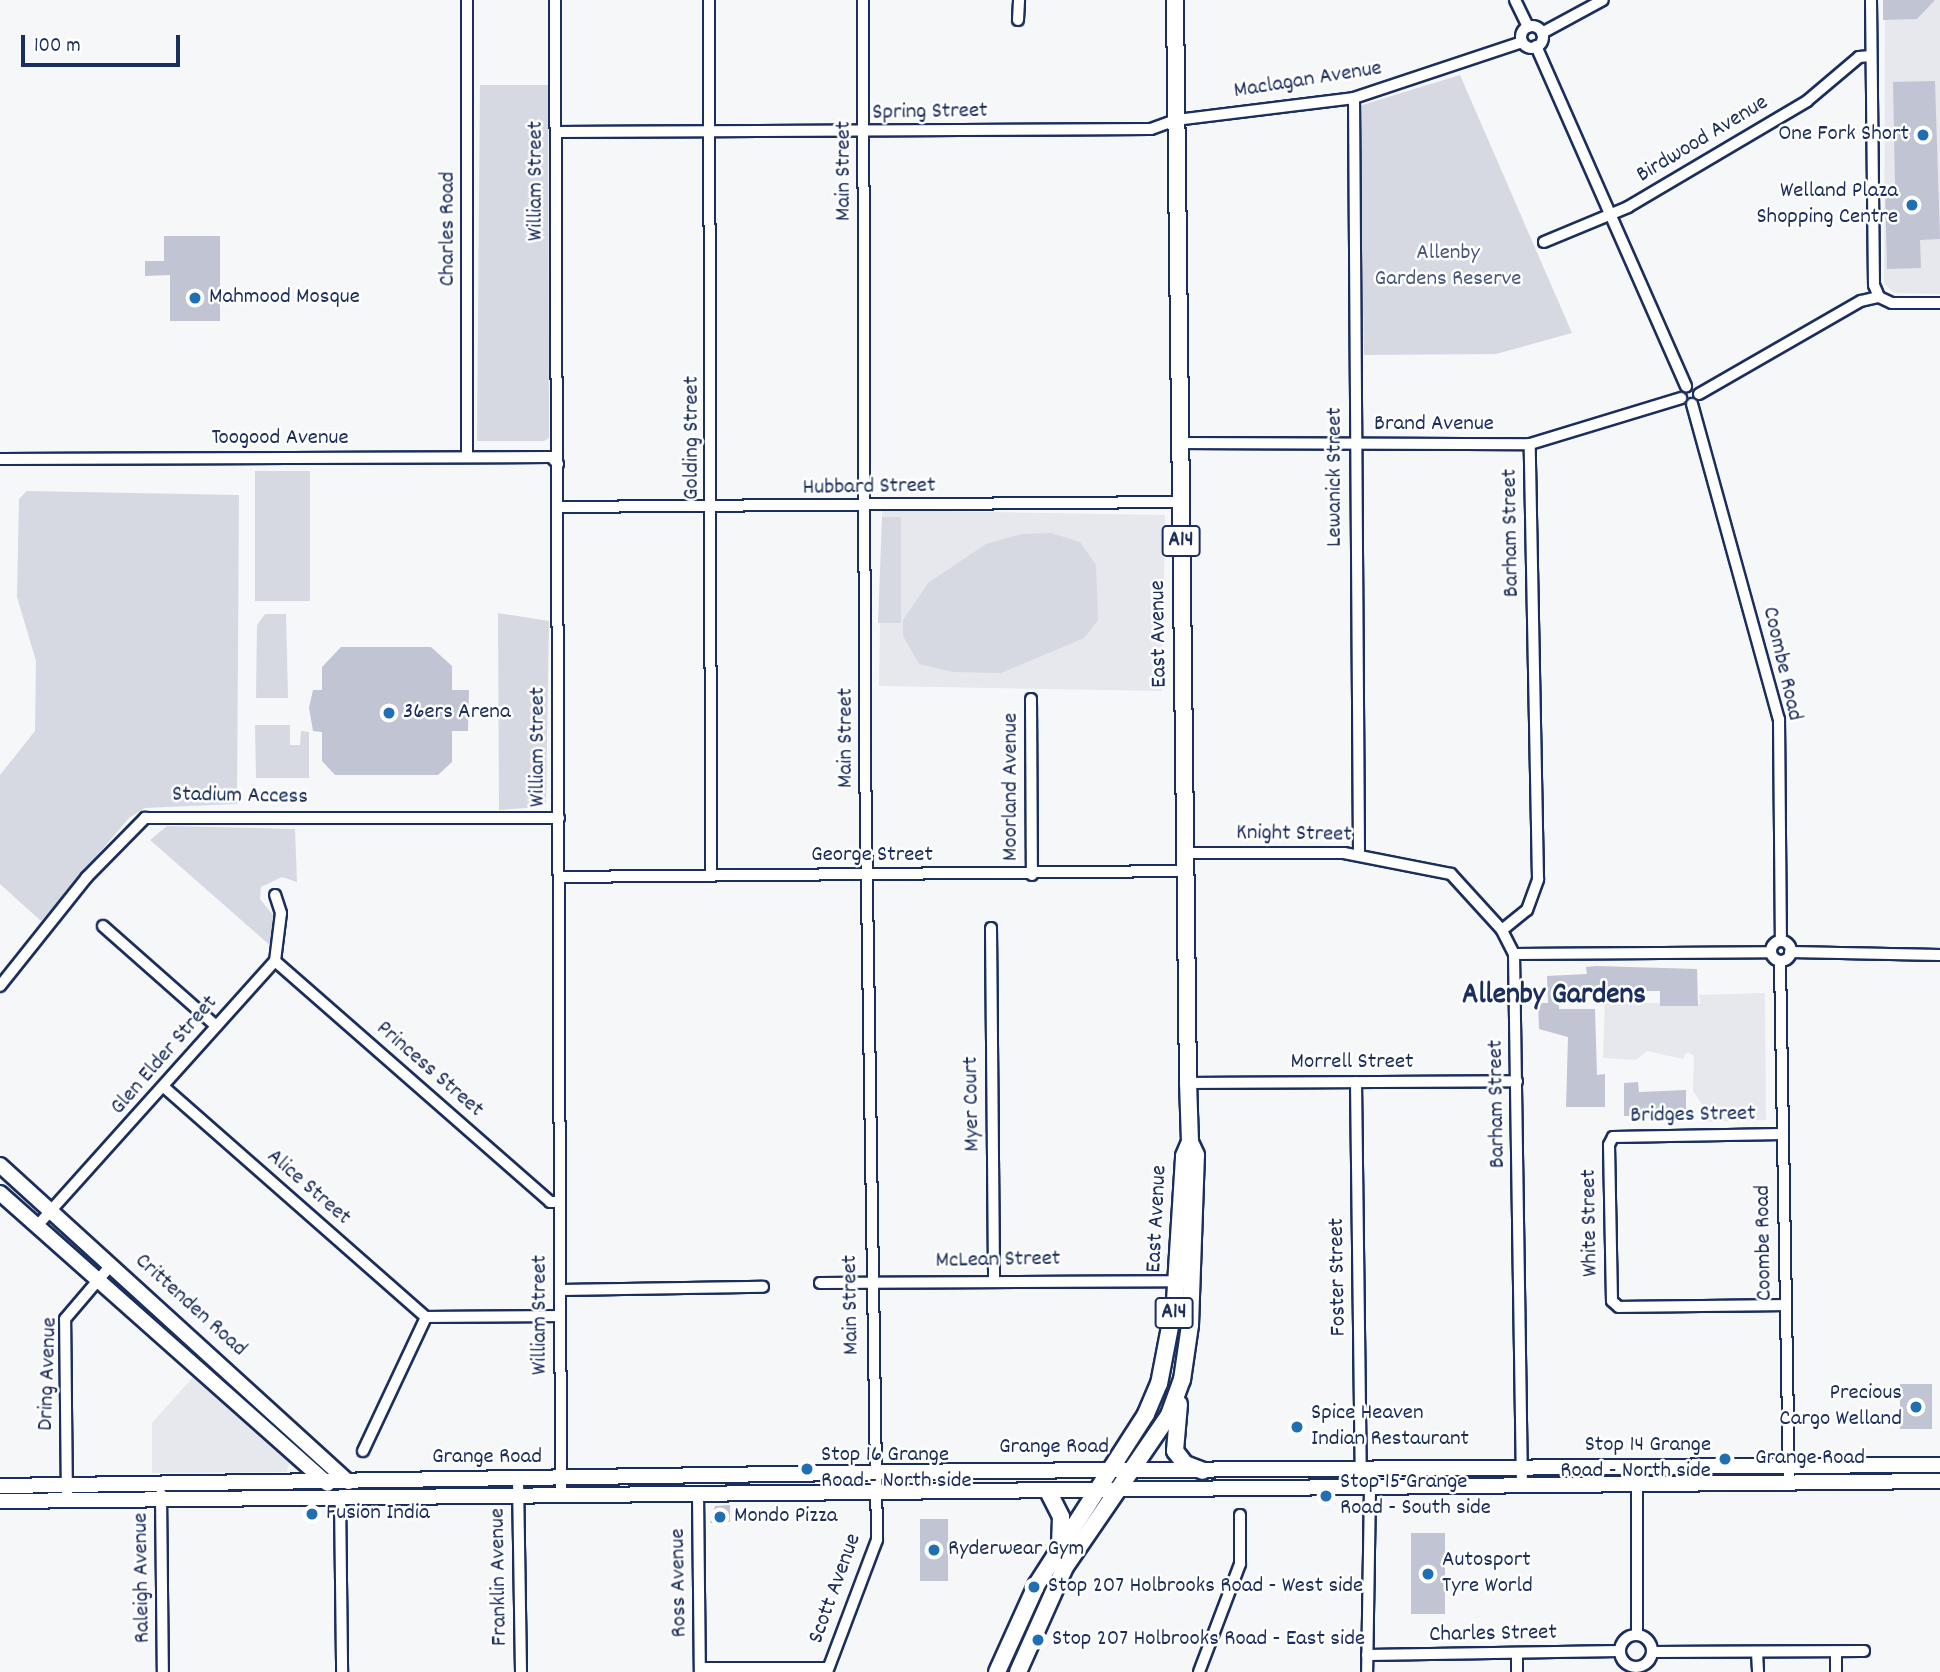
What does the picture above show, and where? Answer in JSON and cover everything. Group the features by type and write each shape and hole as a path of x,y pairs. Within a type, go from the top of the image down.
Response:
{"main road":[{"name":"East Avenue","path":"1108,1490 1168,1415 1181,1384 1194,1254 1196,1155 1190,1142 1188,1083 1175,0"},
{"name":"East Avenue","path":"1108,1490 1121,1471 1159,1384 1177,1280 1184,1156 1190,1142"},
{"name":"Crittenden Road","path":"0,1165 348,1482"},
{"name":"Crittenden Road","path":"0,1193 326,1482 340,1498"},
{"path":"1181,1384 1174,1446 1180,1460 1202,1471"},
{"path":"286,1482 300,1472 300,1459"},
{"name":"Grange Road","path":"561,1488 875,1476 1121,1471 1522,1470 1637,1476 1789,1474 1940,1465"},
{"name":"Grange Road","path":"1789,1474 1940,1481"},
{"name":"Grange Road","path":"0,1486 348,1482 698,1493 1048,1491 1522,1486 1637,1476"},
{"path":"340,1498 348,1482"},
{"name":"Grange Road","path":"0,1501 340,1498 518,1488"},
{"name":"A14","path":"997,1672 1060,1545 1108,1490"},
{"name":"A14","path":"1018,1672 1065,1567 1108,1490"},
{"path":"1048,1491 1061,1517 1060,1545"}],"street":[{"name":"Charles Road","path":"467,0 467,457"},
{"name":"William Street","path":"555,0 561,1488"},
{"name":"Golding Street","path":"709,0 712,876"},
{"name":"Main Street","path":"863,0 870,1282 875,1476"},
{"path":"1018,20 1019,0"},
{"path":"1515,0 1528,27 1542,33"},
{"path":"1536,47 1542,33 1603,0"},
{"path":"1871,0 1879,297"},
{"path":"1528,27 1522,41 1536,47 1614,214 1686,386 1699,394"},
{"name":"Maclagan Avenue","path":"1176,120 1354,98 1522,41"},
{"name":"Birdwood Avenue","path":"1544,242 1614,214 1807,101 1859,57 1871,56"},
{"name":"Lewanick Street","path":"1354,98 1354,445 1359,855"},
{"name":"Spring Street","path":"556,132 1151,129 1176,120"},
{"path":"1686,386 1681,398 1692,404 1699,394 1861,301 1879,297 1892,303 1940,303"},
{"name":"Brand Avenue","path":"1180,443 1530,444 1681,398"},
{"name":"Coombe Road","path":"1692,404 1779,719 1781,941"},
{"name":"Barham Street","path":"1522,1486 1514,954 1502,930 1527,910 1538,878 1530,444"},
{"name":"Toogood Avenue","path":"0,459 551,457 558,464"},
{"name":"Hubbard Street","path":"558,507 866,508 1181,502"},
{"name":"Moorland Avenue","path":"1031,699 1032,875"},
{"name":"Stadium Access","path":"0,986 87,877 145,818 559,818"},
{"name":"Knight Street","path":"1185,853 1359,855 1451,874 1502,930"},
{"name":"George Street","path":"559,877 1032,875 1185,870"},
{"path":"275,895 281,941 275,961"},
{"path":"103,926 216,1026"},
{"name":"Myer Court","path":"990,928 994,1280"},
{"path":"1771,952 1781,941 1790,952"},
{"path":"1514,954 1771,952 1780,961 1790,952 1940,955"},
{"name":"Princess Street","path":"275,961 550,1202 559,1202"},
{"name":"Glen Elder Street","path":"37,1226 165,1088 275,961"},
{"name":"Coombe Road","path":"1780,961 1789,1474"},
{"name":"Foster Street","path":"1356,1082 1361,1472"},
{"name":"Morrell Street","path":"1188,1083 1517,1082"},
{"name":"Alice Street","path":"165,1088 426,1317"},
{"name":"Bridges Street","path":"1609,1145 1613,1137 1783,1134"},
{"name":"White Street","path":"1609,1145 1612,1301 1619,1307 1785,1305"},
{"name":"Dring Avenue","path":"67,1501 65,1319 96,1279 111,1265"},
{"name":"McLean Street","path":"820,1283 1177,1280"},
{"path":"561,1290 763,1287"},
{"path":"363,1451 426,1317 561,1316"},
{"path":"1361,1472 1370,1489 1367,1672"},
{"name":"Scott Avenue","path":"828,1670 877,1540 875,1476"},
{"path":"1637,1476 1637,1635"},
{"name":"Raleigh Avenue","path":"161,1484 163,1672"},
{"name":"Franklin Avenue","path":"518,1488 521,1672"},
{"name":"Ross Avenue","path":"698,1493 700,1670"},
{"path":"340,1498 342,1672"},
{"path":"1199,1672 1240,1564 1240,1515"},
{"path":"1637,1635 1648,1640 1652,1652 1646,1663 1635,1669 1620,1651 1625,1639 1637,1635"},
{"name":"Charles Street","path":"1367,1655 1620,1651"},
{"path":"1757,1651 1758,1672"},
{"path":"1652,1652 1864,1651"},
{"path":"1836,1652 1836,1672"},
{"path":"1517,1654 1517,1672"},
{"path":"700,1670 828,1670"}],"shaded area":[{"name":"Welland Plaza Shopping Centre","path":"1885,0 1940,0 1940,294 1894,293 1884,284"},
{"path":"882,510 1165,515 1162,691 879,686"},
{"path":"1765,993 1766,1120 1702,1122 1703,1106 1693,1091 1694,1056 1687,1052 1683,1059 1647,1051 1636,1060 1603,1058 1605,996 1646,995 1646,1003 1700,1004 1699,995"},
{"path":"193,1377 289,1463 287,1472 152,1473 152,1423"}],"green space":[{"name":"Allenby Gardens Reserve","path":"1460,75 1572,333 1496,354 1364,355 1359,106"},
{"path":"480,85 548,85 549,438 544,441 477,441"},
{"path":"255,471 310,471 310,601 255,601"},
{"path":"27,491 239,495 237,804 145,808 129,818 41,921 0,884 0,775 35,731 36,661 17,597 19,499"},
{"path":"882,517 901,517 901,623 878,623"},
{"path":"1051,533 1080,542 1096,565 1098,620 1084,638 1001,673 953,672 919,664 903,636 903,620 928,583 986,544 1022,534"},
{"path":"498,613 549,621 546,804 541,807 499,810"},
{"path":"265,614 286,614 288,698 256,698 257,625"},
{"path":"255,725 290,725 290,745 300,745 301,731 309,732 309,778 256,778"},
{"path":"167,826 295,829 297,882 282,877 261,887 260,899 273,915 272,947 150,840"}],"building":[{"path":"1883,0 1935,0 1917,19 1883,20"},
{"name":"Welland Plaza Shopping Centre","path":"1935,81 1940,239 1920,240 1921,268 1887,269 1885,186 1895,186 1893,82"},
{"name":"Mahmood Mosque","path":"164,236 220,236 220,321 170,321 170,275 145,276 145,261 164,261"},
{"name":"36ers Arena","path":"341,647 431,647 452,666 452,690 469,690 468,731 452,731 452,762 438,775 335,775 322,761 322,732 313,731 309,708 313,690 322,690 322,667"},
{"path":"1586,967 1697,969 1698,1006 1660,1006 1660,991 1558,992 1559,1009 1595,1009 1597,1075 1605,1074 1605,1107 1566,1107 1568,1037 1539,1029 1538,1003 1548,1003 1547,976 1587,974"},
{"path":"1638,1082 1639,1092 1686,1090 1686,1115 1624,1116 1624,1083"},
{"name":"Precious Cargo Welland","path":"1900,1384 1932,1384 1932,1429 1900,1429"},
{"name":"Mondo Pizza","path":"730,1505 730,1522 710,1523 715,1506"},
{"name":"Ryderwear Gym","path":"920,1519 948,1519 948,1581 920,1581"},
{"name":"Autosport Tyre World","path":"1411,1533 1445,1533 1445,1614 1411,1614"}],"place":[{"name":"One Fork Short","path":"1923,135"},
{"name":"Welland Plaza Shopping Centre","path":"1912,205"},
{"name":"Mahmood Mosque","path":"195,298"},
{"name":"36ers Arena","path":"389,713"},
{"name":"Precious Cargo Welland","path":"1916,1407"},
{"name":"Spice Heaven Indian Restaurant","path":"1297,1427"},
{"name":"Stop 14 Grange Road - North side","path":"1725,1459"},
{"name":"Stop 16 Grange Road - North side","path":"807,1469"},
{"name":"Stop 15 Grange Road - South side","path":"1326,1496"},
{"name":"Fusion India","path":"312,1514"},
{"name":"Mondo Pizza","path":"720,1517"},
{"name":"Ryderwear Gym","path":"934,1550"},
{"name":"Autosport Tyre World","path":"1428,1574"},
{"name":"Stop 207 Holbrooks Road - West side","path":"1034,1587"},
{"name":"Stop 207 Holbrooks Road - East side","path":"1038,1640"}],"district":[{"name":"Allenby Gardens","path":"1554,997"}]}
